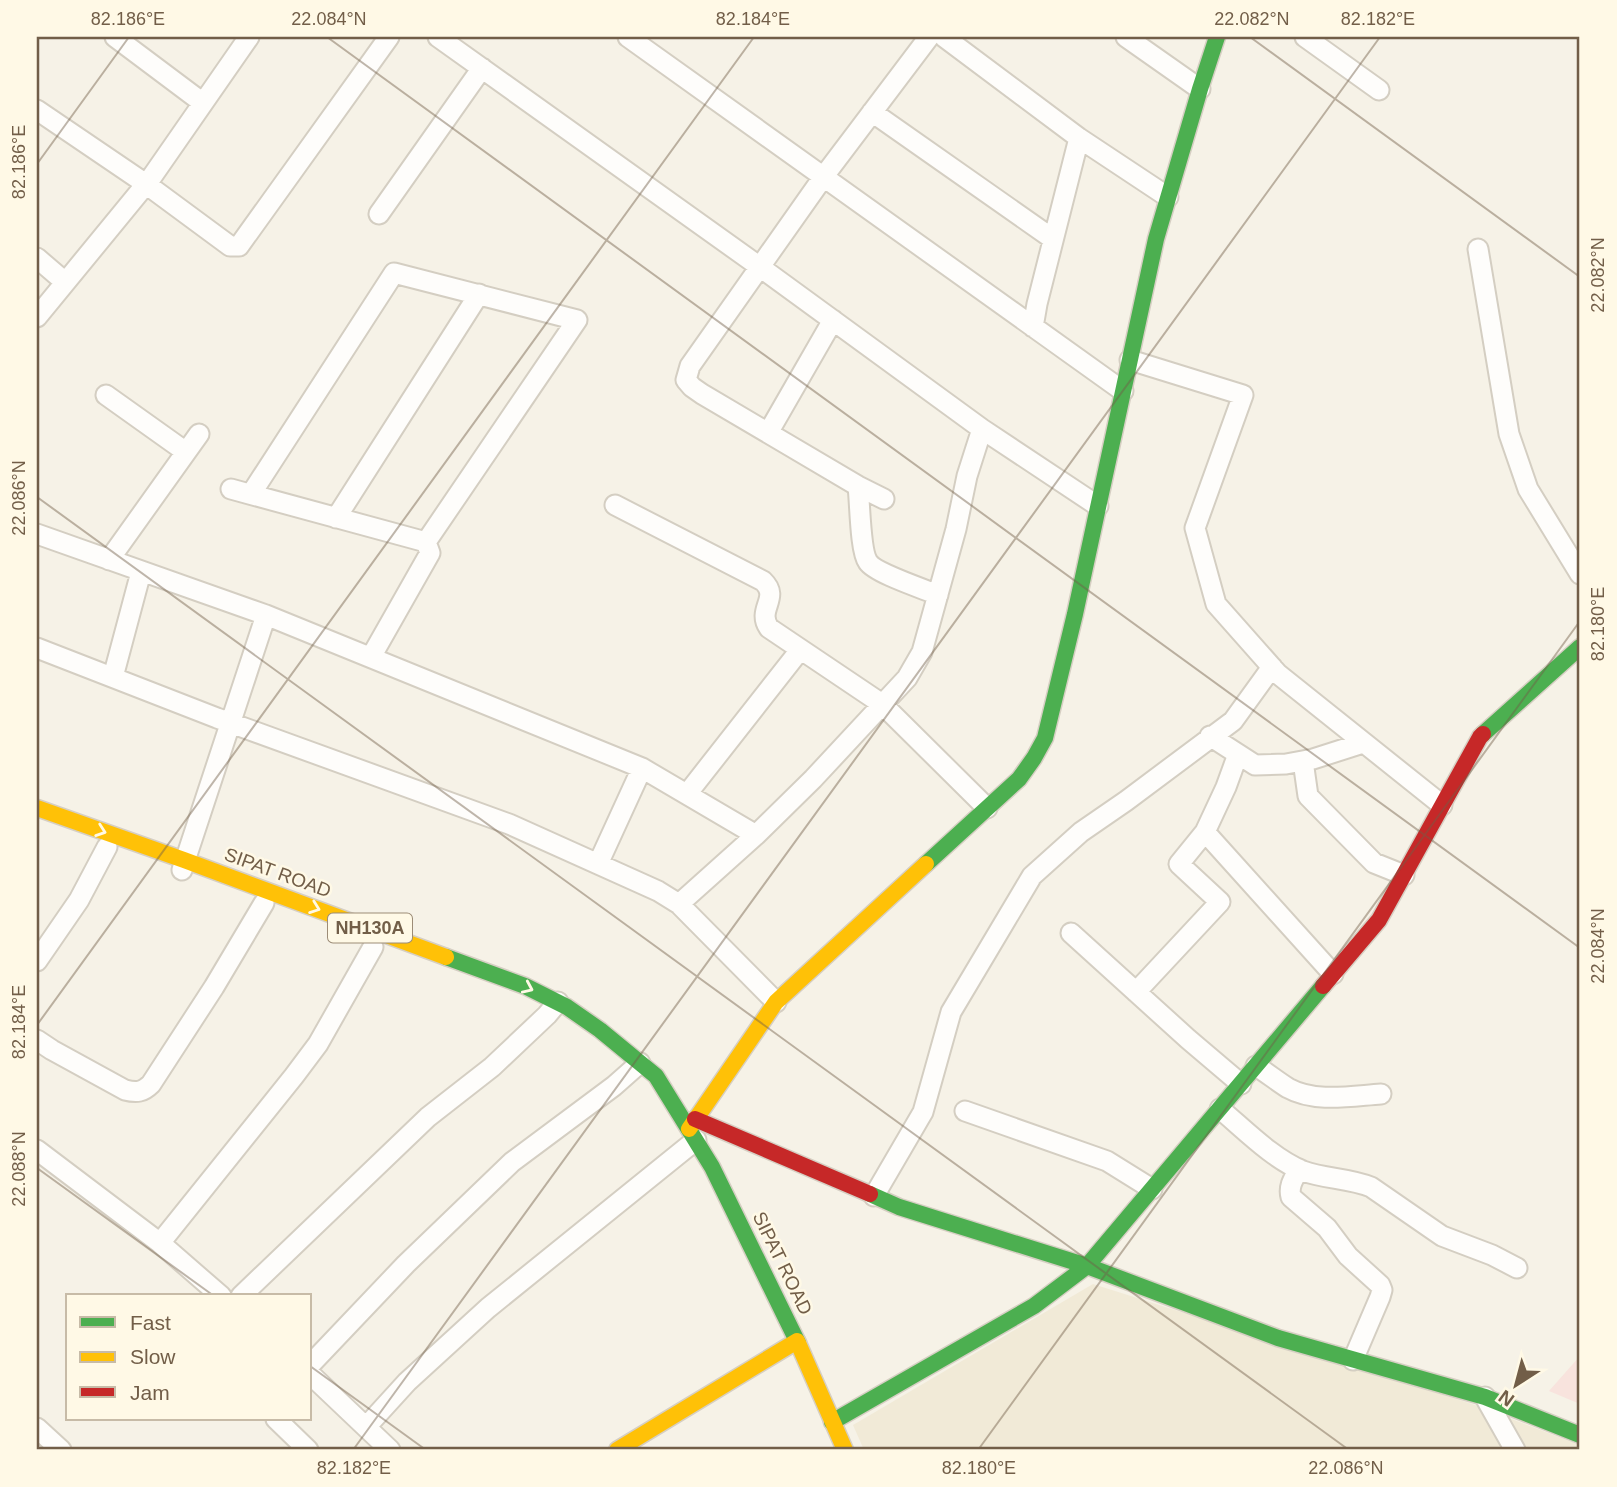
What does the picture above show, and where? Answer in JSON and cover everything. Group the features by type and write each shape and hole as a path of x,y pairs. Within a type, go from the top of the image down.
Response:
{"main road":[{"path":"1217,37 1156,239 1075,614 1045,738 1019,779 776,1002 693,1129 899,1207 1087,1266 1278,1338 1485,1397 1580,1435"},
{"path":"832,1422 1034,1306 1087,1266 1379,919 1479,737 1580,647"},
{"name":"SIPAT ROAD","path":"37,808 368,945"},
{"name":"SIPAT ROAD","path":"37,823 107,847 183,867 525,986 549,1012 600,1030 648,1088 670,1101 693,1129 797,1340 845,1450"},
{"path":"617,1450 797,1340"}],"street":[{"path":"37,317 146,184 249,37"},
{"path":"37,110 146,184 230,246 239,246 389,37"},
{"path":"438,37 982,429 1098,506"},
{"path":"628,37 1123,391"},
{"path":"884,499 702,394 686,380 690,366 824,176 929,37"},
{"path":"944,37 1079,138 1168,197"},
{"path":"1126,37 1200,89"},
{"path":"1305,37 1379,90"},
{"path":"123,39 203,103"},
{"path":"379,214 482,68"},
{"path":"872,112 1053,239"},
{"path":"1033,327 1079,138"},
{"path":"1478,249 1509,434 1528,489 1580,574"},
{"path":"37,258 65,282"},
{"path":"251,494 394,273 576,320 426,542"},
{"path":"337,518 479,294"},
{"path":"768,433 834,320"},
{"path":"1129,360 1243,396 1195,528 1216,604 1294,688 1442,805"},
{"path":"106,395 186,452"},
{"path":"679,904 813,779 907,678 922,652 982,429"},
{"path":"109,560 199,434"},
{"path":"858,486 866,561 882,572 938,595"},
{"path":"231,489 426,542"},
{"path":"615,505 763,581 771,592 764,613 769,628 882,704 988,808"},
{"path":"37,534 266,615 642,768 756,835"},
{"path":"371,657 430,553 426,542"},
{"path":"113,677 141,572"},
{"path":"183,867 266,615"},
{"path":"37,648 231,723 509,824 657,891 679,904 776,1002"},
{"path":"687,794 800,650"},
{"path":"874,1196 923,1112 951,1012 1032,876 1081,832 1233,720 1272,667"},
{"path":"1210,736 1255,765 1313,759 1363,743"},
{"path":"1136,992 1220,902 1178,864 1205,832 1238,754"},
{"path":"1303,761 1308,796 1374,863 1404,874"},
{"path":"598,864 642,768"},
{"path":"1205,832 1333,974"},
{"path":"37,961 79,900 107,847"},
{"path":"37,1040 125,1090 145,1090 214,987 264,903"},
{"path":"1071,933 1241,1084"},
{"path":"160,1243 318,1044 368,945"},
{"path":"243,1294 428,1117 492,1067 549,1012"},
{"path":"1256,1066 1290,1089 1306,1094 1332,1098 1381,1094"},
{"path":"312,1363 406,1264 512,1162 630,1067"},
{"path":"1220,1109 1274,1154 1299,1170 1371,1187 1442,1236 1492,1255 1517,1268"},
{"path":"965,1111 1107,1161 1152,1189"},
{"path":"366,1427 407,1382 488,1308 693,1129"},
{"path":"37,1150 160,1243 219,1294"},
{"path":"1299,1170 1292,1183 1291,1197 1321,1221 1348,1256 1380,1284 1382,1290 1353,1360"},
{"path":"312,1376 390,1450"},
{"path":"1485,1397 1508,1447"},
{"path":"277,1420 307,1450"},
{"path":"37,1428 61,1450"}],"shaded area":[{"path":"1093,1284 1472,1404 1580,1445 1580,1450 864,1450 853,1425"},
{"path":"1580,1356 1580,1404 1549,1391"}],"traffic: fast":[{"path":"926,864 1019,779 1045,738 1075,614 1156,239 1217,37"},
{"path":"1483,734 1580,647"},
{"path":"446,957 525,986 567,1007 656,1076 712,1167 798,1343"},
{"path":"832,1422 1034,1306 1087,1266 1323,986"},
{"path":"870,1194 899,1207 1087,1266 1278,1338 1485,1397 1580,1435"}],"traffic: slow":[{"path":"37,808 446,957"},
{"path":"689,1129 776,1002 926,864"},
{"path":"617,1450 797,1341"},
{"path":"798,1343 845,1450"}],"traffic: jam":[{"path":"1323,986 1379,920 1483,734"},
{"path":"695,1119 870,1194"}]}
